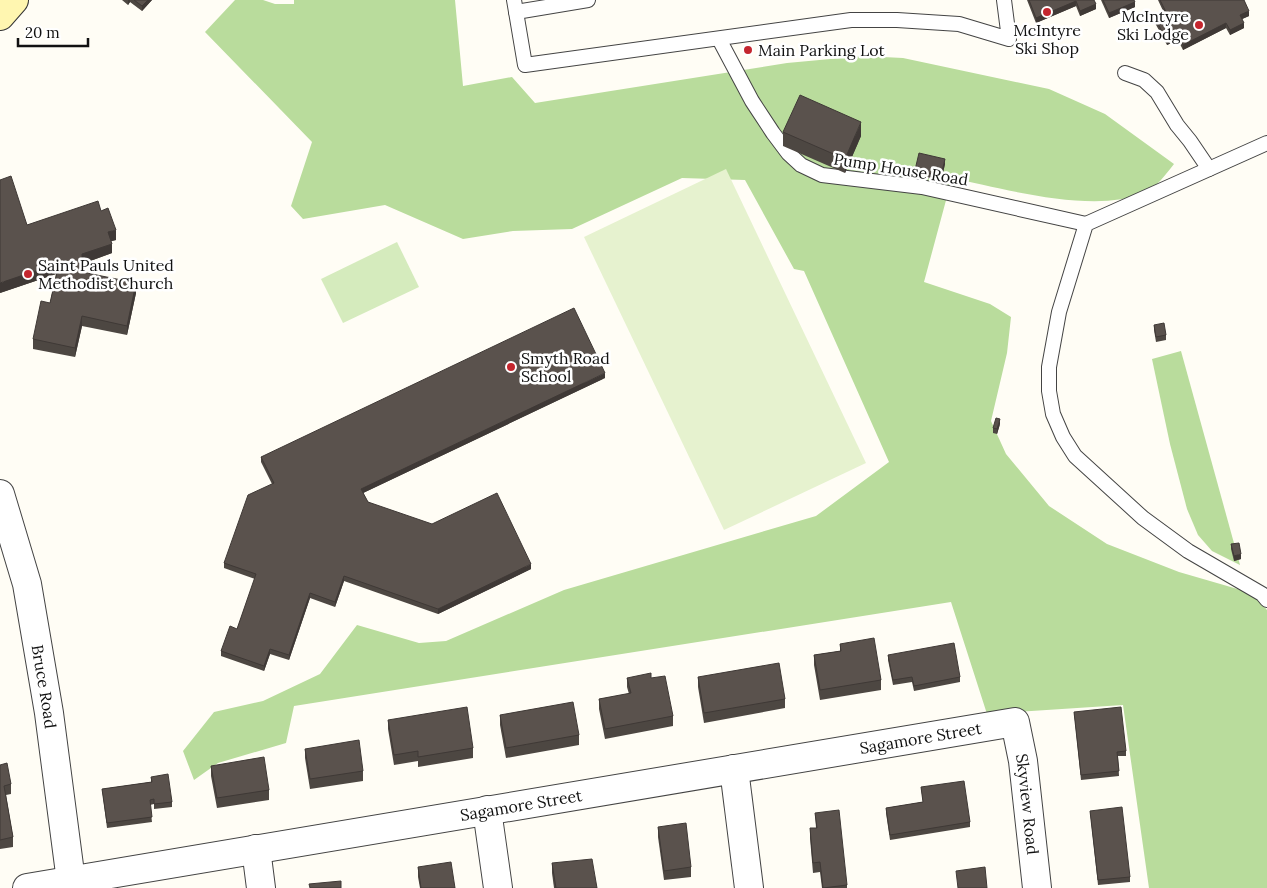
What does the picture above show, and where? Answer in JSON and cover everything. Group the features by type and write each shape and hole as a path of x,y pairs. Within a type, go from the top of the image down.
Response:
{"street":[{"path":"0,16 14,0"},
{"name":"Bruce Road","path":"0,494 27,584 49,713 71,881"},
{"name":"Sagamore Street","path":"27,888 1015,722"},
{"name":"Skyview Road","path":"1015,722 1023,761 1037,888"},
{"path":"734,768 749,888"},
{"path":"488,810 498,888"},
{"path":"256,849 261,888"}],"lane":[{"path":"588,0 515,6 525,65 851,20 897,20 959,24 1009,39 1004,0"},
{"name":"Pump House Road","path":"719,39 752,101 788,153 801,165 822,175 922,187 1086,224"},
{"path":"1125,74 1144,80 1157,92 1177,125 1210,169"},
{"path":"1267,143 1086,224 1059,312 1049,367 1049,391 1053,414 1063,437 1075,456 1143,518 1188,550 1253,589 1267,600"}],"green space":[{"path":"235,0 263,0 275,4 294,4 294,0 455,0 463,86 512,77 535,103 787,63 863,56 903,58 1049,89 1105,114 1174,164 1157,184 1144,193 1124,199 1100,201 1049,198 952,178 924,282 990,304 1011,317 1007,353 991,421 1006,454 1049,506 1107,544 1179,572 1241,590 1255,596 1267,610 1267,888 1149,888 1123,705 987,714 951,602 294,706 286,743 218,763 194,780 183,751 214,712 263,701 320,674 357,625 419,643 446,641 564,590 816,516 889,462 804,271 794,269 745,180 682,178 572,229 513,231 463,239 385,205 303,219 291,206 312,142 205,32"},
{"path":"726,169 866,463 724,530 584,237"},
{"path":"397,242 419,287 343,323 321,279"},
{"path":"1181,351 1240,565 1212,551 1198,535 1187,509 1170,444 1152,359"}],"building":[{"path":"134,0 148,0 142,6"},
{"name":"McIntyre Ski Shop","path":"1029,0 1094,0 1096,4 1080,11 1076,1 1036,18"},
{"path":"1103,0 1134,0 1135,2 1109,13"},
{"name":"McIntyre Ski Lodge","path":"1160,0 1244,0 1249,11 1240,15 1244,23 1230,30 1226,23 1183,45 1178,35 1167,41 1155,18 1166,12"},
{"path":"800,95 861,122 845,159 783,132"},
{"path":"919,153 945,159 941,176 915,170"},
{"name":"Saint Pauls United Methodist Church","path":"11,176 27,225 98,201 101,211 108,208 116,230 108,232 112,244 82,254 82,272 136,283 127,326 82,316 75,348 33,339 41,301 50,303 58,268 69,270 65,261 0,283 0,180"},
{"path":"574,308 605,373 361,489 368,502 432,524 497,493 531,564 438,609 344,576 335,602 310,593 289,655 270,649 264,666 221,651 230,626 237,629 256,574 224,563 248,495 274,483 261,457"},
{"path":"1164,323 1166,335 1156,337 1154,325"},
{"path":"996,418 1000,419 997,429 993,428"},
{"path":"1239,543 1241,554 1234,556 1231,544"},
{"path":"874,638 881,680 820,690 814,655 841,651 840,644"},
{"path":"954,643 960,677 914,686 912,677 893,680 888,655"},
{"path":"779,663 785,699 704,713 698,677"},
{"path":"651,673 651,678 665,676 673,716 605,729 599,699 631,693 627,678"},
{"path":"573,702 579,735 506,748 500,715"},
{"path":"467,707 473,748 418,757 418,751 394,755 388,720"},
{"path":"1121,707 1126,751 1117,752 1119,771 1081,775 1074,712"},
{"path":"359,740 363,771 310,779 305,749"},
{"path":"264,757 269,790 217,798 211,766"},
{"path":"7,763 11,784 4,786 13,837 0,840 0,765"},
{"path":"168,774 172,802 154,804 154,799 150,800 152,817 107,823 102,789 152,782 151,777"},
{"path":"964,781 970,822 890,835 886,808 923,802 921,787"},
{"path":"1122,807 1130,877 1098,880 1090,811"},
{"path":"839,810 847,885 823,888 820,862 813,863 810,828 817,828 815,813"},
{"path":"686,823 691,867 664,871 658,827"},
{"path":"592,859 597,888 556,888 552,863"},
{"path":"451,862 455,888 421,888 418,867"},
{"path":"985,867 987,888 958,888 956,871"},
{"path":"341,881 341,888 310,888 309,884"}],"place":[{"name":"McIntyre Ski Shop","path":"1047,12"},
{"name":"McIntyre Ski Lodge","path":"1199,25"},
{"name":"Main Parking Lot","path":"748,50"},
{"name":"Saint Pauls United Methodist Church","path":"28,274"},
{"name":"Smyth Road School","path":"511,367"}]}
